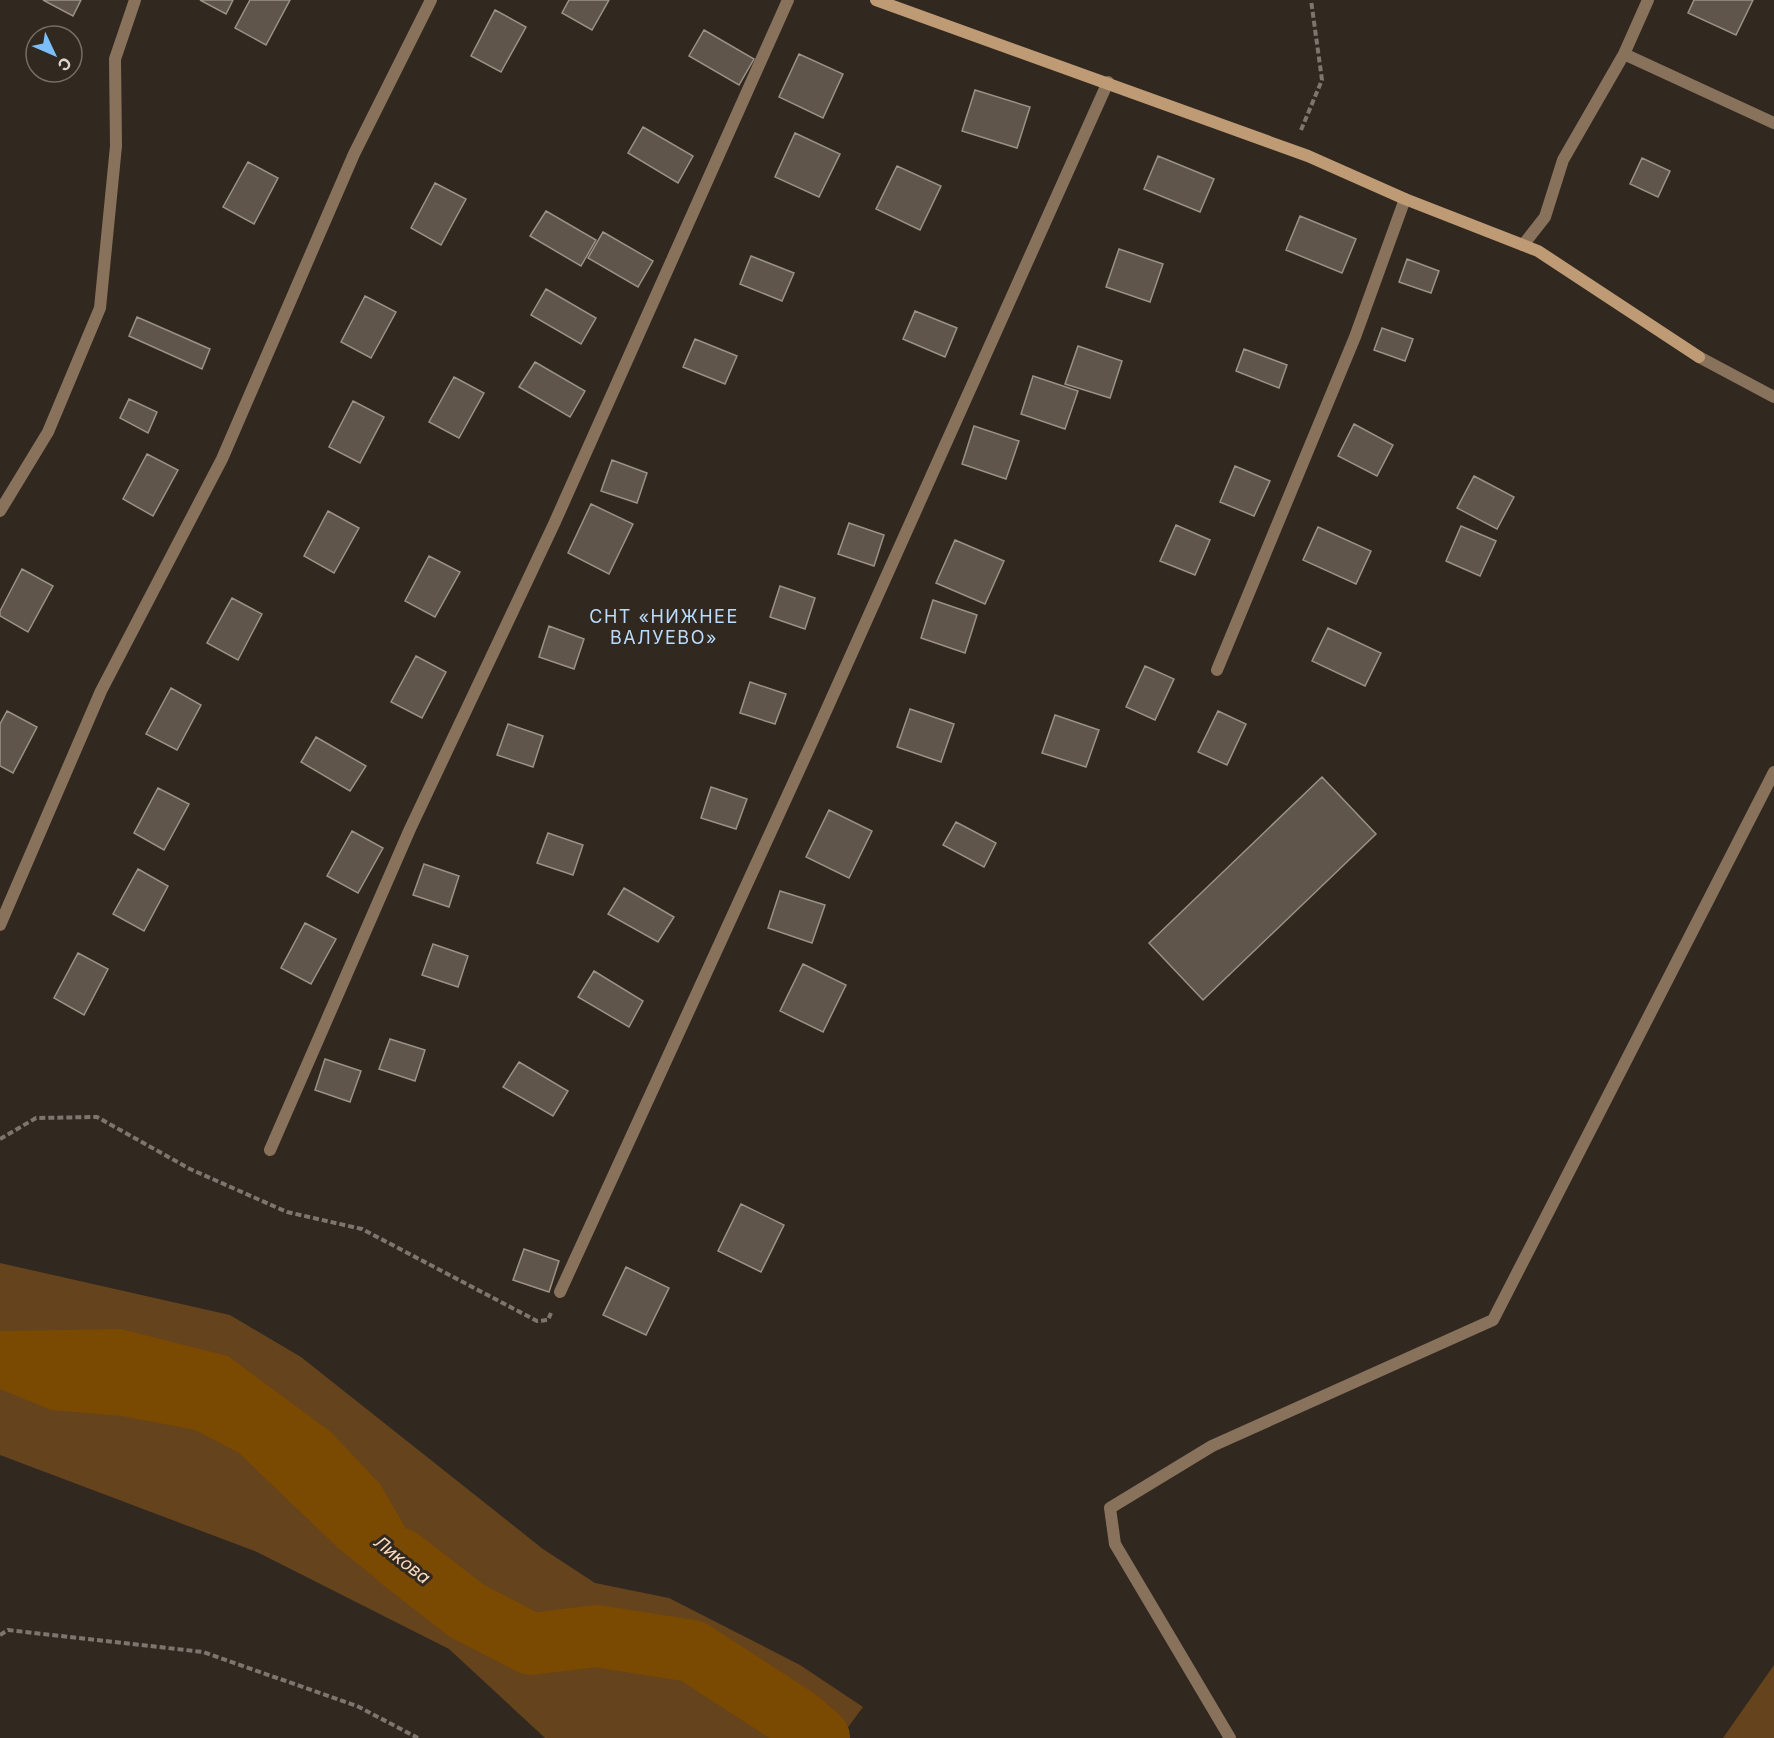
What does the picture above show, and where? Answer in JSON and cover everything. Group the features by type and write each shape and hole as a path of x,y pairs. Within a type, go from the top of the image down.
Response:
{"street":[{"path":"0,511 48,432 100,308 116,146 115,59 135,0"},
{"path":"0,925 101,691 222,459 354,154 431,0"},
{"path":"270,1150 410,829 554,524 788,0"},
{"path":"876,0 1293,150 1405,199 1523,244 1538,251 1699,357 1774,397"},
{"path":"1523,244 1545,217 1563,160 1624,54 1648,0"},
{"path":"1624,54 1774,123"},
{"path":"560,1292 817,731 1108,82"},
{"path":"1217,670 1355,337 1405,199"},
{"path":"1230,1738 1115,1544 1110,1508 1212,1446 1493,1320 1774,772"}],"path":[{"path":"1293,150 1322,80 1311,0"},
{"path":"0,1139 36,1118 97,1117 190,1169 287,1212 363,1229 537,1321 548,1320 560,1292"},
{"path":"0,1635 8,1630 203,1652 357,1706 418,1738"}],"shaded area":[{"path":"0,1263 230,1315 301,1357 543,1549 595,1583 669,1598 800,1665 863,1707 840,1738 545,1738 449,1649 257,1552 0,1455"},
{"path":"1774,1665 1774,1738 1723,1738"}],"water":[{"path":"121,1329 228,1356 331,1432 380,1484 411,1537 450,1575 467,1611 389,1589 338,1548 239,1453 195,1430 122,1416 51,1410 0,1389 0,1331"}],"building":[{"path":"43,0 81,0 73,16"},
{"path":"200,0 233,0 226,14"},
{"path":"250,0 290,0 266,45 235,28"},
{"path":"569,0 609,0 592,30 562,13"},
{"path":"1694,0 1753,0 1736,35 1688,13"},
{"path":"495,10 526,27 501,72 471,56"},
{"path":"704,30 754,59 739,85 689,56"},
{"path":"799,54 843,74 823,118 779,97"},
{"path":"975,90 1030,107 1017,148 962,131"},
{"path":"643,127 693,156 678,183 628,153"},
{"path":"795,133 840,154 819,197 775,177"},
{"path":"1158,156 1214,179 1200,212 1144,189"},
{"path":"1642,158 1670,171 1658,197 1630,184"},
{"path":"248,162 278,178 254,224 223,207"},
{"path":"897,166 941,186 920,230 876,209"},
{"path":"435,183 466,199 441,245 411,228"},
{"path":"546,211 596,240 581,266 530,236"},
{"path":"1300,216 1356,239 1342,273 1286,250"},
{"path":"603,232 653,261 638,287 588,258"},
{"path":"1119,249 1163,264 1150,302 1106,287"},
{"path":"751,256 794,273 782,301 740,284"},
{"path":"1407,259 1439,271 1431,293 1399,282"},
{"path":"546,289 596,318 581,344 531,315"},
{"path":"365,296 396,312 371,358 341,342"},
{"path":"915,311 957,328 945,357 903,339"},
{"path":"137,317 210,349 202,369 129,336"},
{"path":"1382,328 1413,339 1405,361 1374,350"},
{"path":"695,339 737,356 725,384 683,367"},
{"path":"1078,346 1122,361 1110,398 1065,384"},
{"path":"1244,349 1287,365 1279,388 1236,371"},
{"path":"535,362 585,391 570,417 519,387"},
{"path":"1033,376 1078,391 1065,429 1021,414"},
{"path":"454,377 484,393 459,438 429,422"},
{"path":"129,399 157,412 148,433 120,418"},
{"path":"353,401 384,417 360,463 329,447"},
{"path":"1354,424 1393,445 1377,476 1338,456"},
{"path":"974,426 1019,441 1006,479 962,464"},
{"path":"147,454 178,470 153,516 123,499"},
{"path":"612,460 647,473 637,503 601,491"},
{"path":"1235,466 1270,481 1254,516 1220,502"},
{"path":"1474,476 1514,497 1497,529 1457,508"},
{"path":"591,504 633,524 609,574 568,553"},
{"path":"328,511 359,528 334,573 304,556"},
{"path":"849,523 884,535 874,566 838,554"},
{"path":"1176,525 1210,540 1195,575 1160,561"},
{"path":"1461,526 1496,541 1480,576 1446,561"},
{"path":"1318,527 1371,551 1356,584 1303,560"},
{"path":"955,540 1004,561 985,604 936,583"},
{"path":"429,556 460,572 435,617 405,601"},
{"path":"22,569 53,586 28,632 0,616 0,611"},
{"path":"780,586 815,598 805,629 770,617"},
{"path":"232,598 262,614 238,660 207,643"},
{"path":"933,600 977,615 965,653 921,638"},
{"path":"549,626 584,639 574,669 539,657"},
{"path":"1328,628 1381,653 1365,686 1312,661"},
{"path":"416,656 446,672 422,718 391,702"},
{"path":"1145,666 1174,679 1155,720 1126,707"},
{"path":"750,682 786,694 775,724 740,713"},
{"path":"171,688 201,705 177,750 146,734"},
{"path":"910,709 954,724 941,762 897,747"},
{"path":"7,711 37,727 13,773 0,766 0,724"},
{"path":"1218,711 1246,724 1227,765 1198,752"},
{"path":"1055,715 1099,730 1086,767 1042,753"},
{"path":"508,724 543,736 533,767 497,755"},
{"path":"316,737 366,766 350,791 301,762"},
{"path":"1322,777 1376,834 1203,1000 1149,943"},
{"path":"711,787 747,799 736,829 701,818"},
{"path":"158,788 189,804 164,850 134,833"},
{"path":"829,810 872,831 849,878 806,857"},
{"path":"956,822 996,843 984,867 943,845"},
{"path":"352,831 383,848 358,893 327,876"},
{"path":"548,833 583,845 573,875 537,863"},
{"path":"424,864 459,876 449,907 413,895"},
{"path":"138,869 168,886 144,931 113,914"},
{"path":"624,888 674,917 658,942 608,914"},
{"path":"780,891 825,905 812,943 768,928"},
{"path":"305,923 336,939 311,984 281,968"},
{"path":"433,944 468,956 458,987 422,975"},
{"path":"78,953 108,969 84,1015 54,998"},
{"path":"803,964 846,985 823,1032 780,1011"},
{"path":"594,971 643,1001 629,1027 578,997"},
{"path":"390,1039 425,1050 415,1081 379,1069"},
{"path":"325,1059 361,1071 350,1102 315,1090"},
{"path":"519,1062 568,1091 553,1116 503,1087"},
{"path":"741,1204 784,1225 761,1272 718,1251"},
{"path":"524,1249 559,1261 549,1292 513,1280"},
{"path":"626,1267 669,1288 646,1335 603,1315"}],"waterway":[{"name":"Ликова","path":"400,1559 467,1611 531,1644 596,1636 692,1651 797,1719 819,1738"}],"district":[{"name":"СНТ «НИЖНЕЕ ВАЛУЕВО»","path":"664,627"}]}
